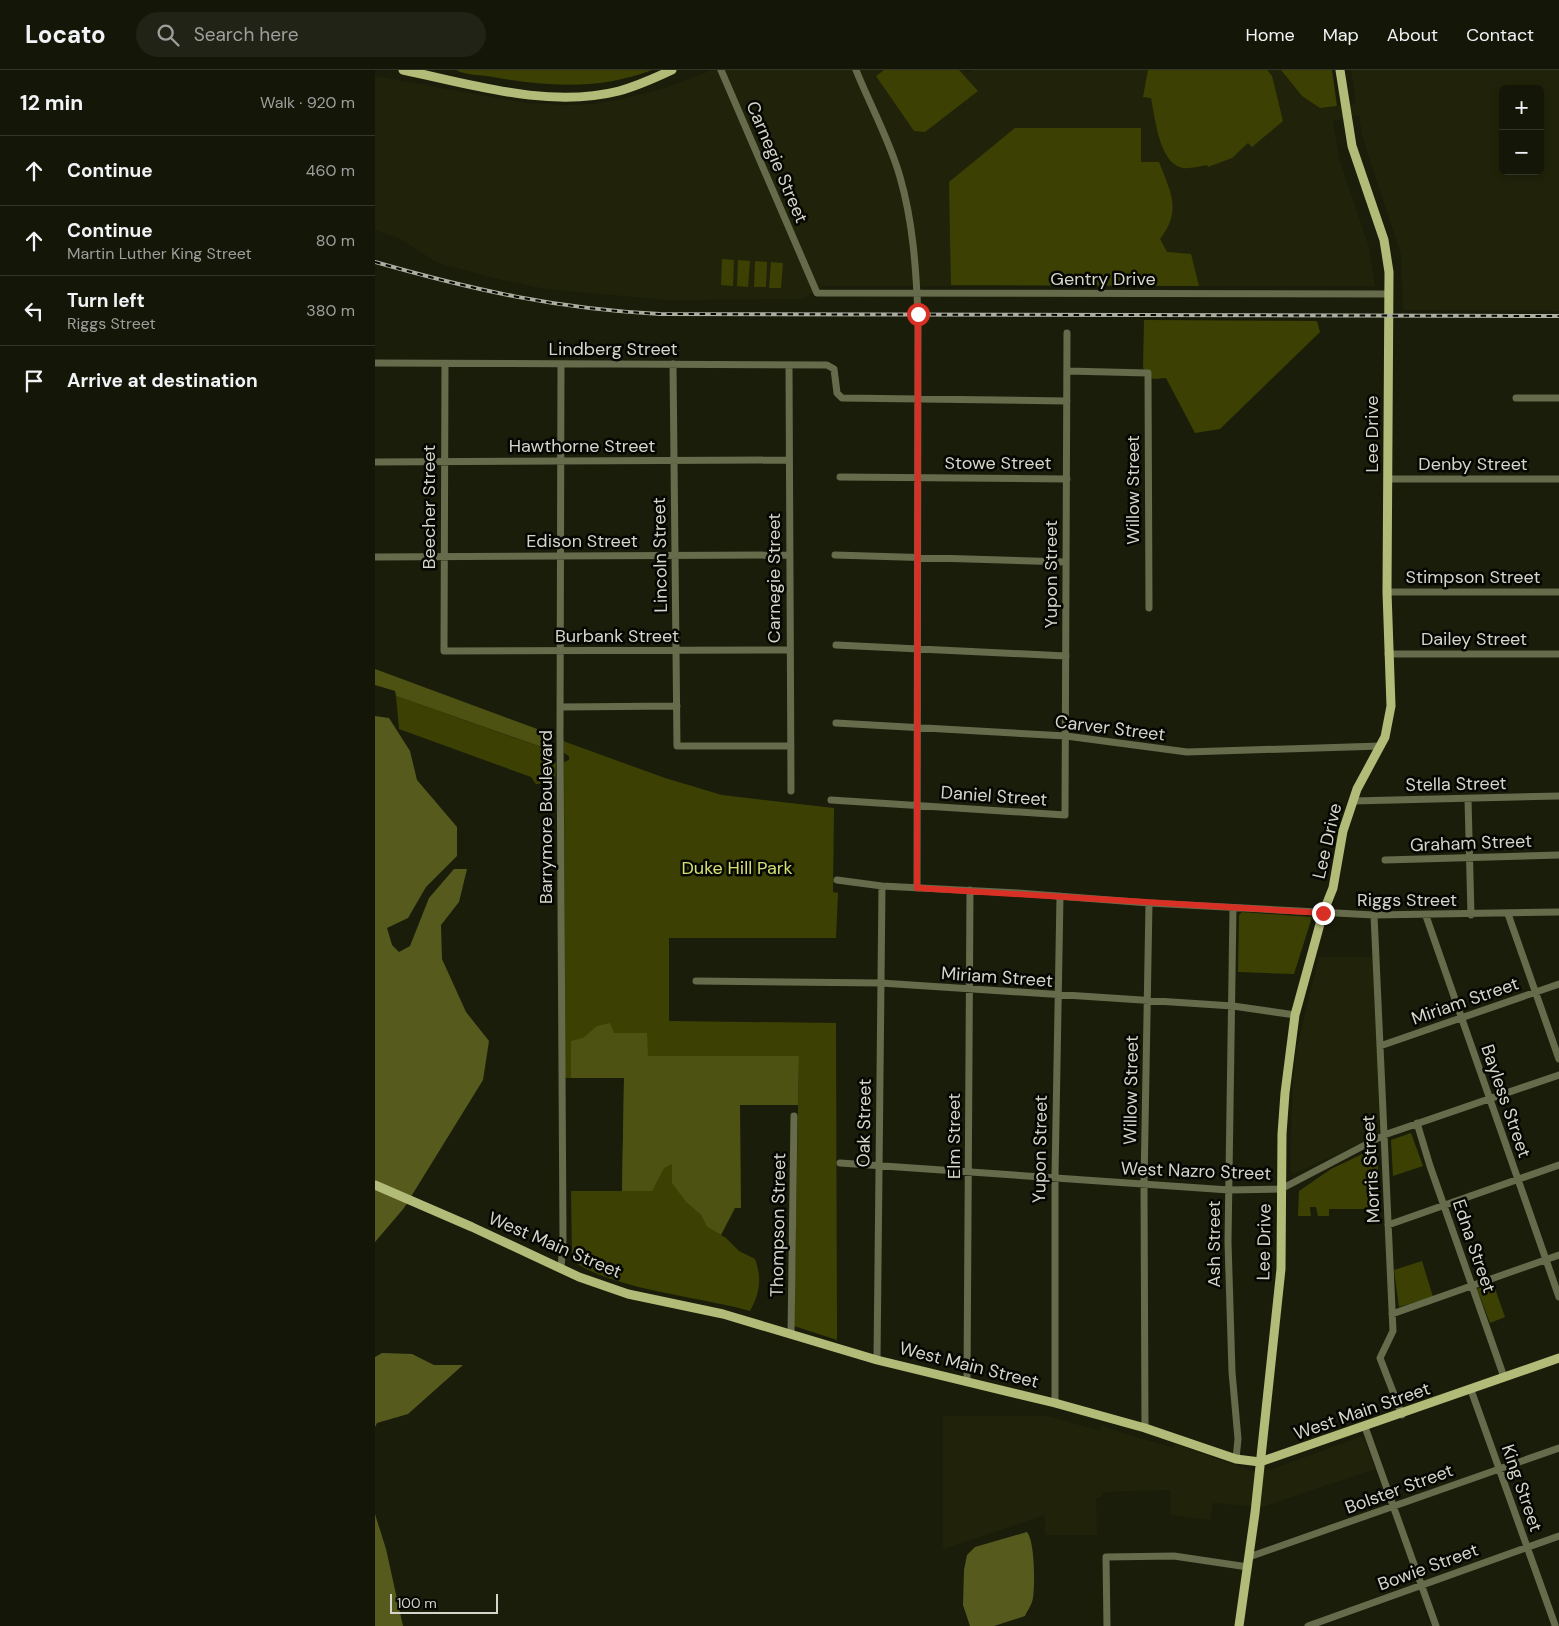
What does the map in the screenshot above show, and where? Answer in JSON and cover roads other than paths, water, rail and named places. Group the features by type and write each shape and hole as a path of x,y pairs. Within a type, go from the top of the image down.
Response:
{"main road":[{"path":"403,70 527,94 585,96 618,91 672,70"},
{"name":"Lee Drive","path":"1239,1626 1260,1462 1281,1269 1281,1189 1285,1093 1295,1015 1323,913 1333,888 1343,831 1353,801 1389,726 1391,706 1387,592 1389,294 1384,240 1352,146 1340,70"},
{"name":"West Main Street","path":"375,1185 561,1270 629,1294 723,1314 877,1360 1055,1403 1145,1428 1236,1459 1260,1462 1402,1415 1559,1358"}],"street":[{"name":"Carnegie Street","path":"721,70 817,293"},
{"path":"856,70 901,178 911,227 917,294 917,888"},
{"name":"Gentry Drive","path":"817,293 1389,294"},
{"name":"Yupon Street","path":"1065,815 1067,736 1065,562 1067,333"},
{"name":"Lindberg Street","path":"375,364 831,366 838,395 842,398 918,400"},
{"name":"Beecher Street","path":"444,651 445,364"},
{"name":"Barrymore Boulevard","path":"561,364 563,1230 561,1270"},
{"name":"Lincoln Street","path":"673,364 677,746 791,746"},
{"name":"Carnegie Street","path":"789,365 791,791"},
{"name":"Willow Street","path":"1067,371 1148,373 1149,608"},
{"path":"1516,398 1559,398"},
{"path":"918,400 1067,401"},
{"name":"Hawthorne Street","path":"375,462 789,460"},
{"name":"Stowe Street","path":"840,477 1067,479"},
{"name":"Denby Street","path":"1388,479 1559,479"},
{"name":"Edison Street","path":"375,557 789,555"},
{"path":"835,555 1065,562"},
{"name":"Stimpson Street","path":"1387,592 1559,592"},
{"path":"836,645 1066,656"},
{"name":"Burbank Street","path":"444,651 676,652 789,650"},
{"name":"Dailey Street","path":"1388,654 1559,654"},
{"path":"561,707 677,706"},
{"name":"Carver Street","path":"836,723 1067,736 1187,752 1381,746"},
{"name":"Stella Street","path":"1353,801 1559,796"},
{"path":"1468,799 1468,859 1471,915"},
{"name":"Daniel Street","path":"831,800 1065,815"},
{"name":"Graham Street","path":"1385,860 1559,855"},
{"name":"Riggs Street","path":"837,880 882,886 1323,913 1426,916 1559,912"},
{"name":"Oak Street","path":"877,1360 882,886"},
{"name":"Elm Street","path":"967,1382 970,890"},
{"name":"Yupon Street","path":"1055,1403 1055,1177 1060,896"},
{"name":"Willow Street","path":"1145,1428 1144,1184 1149,903"},
{"name":"Ash Street","path":"1233,908 1233,1006 1227,1242 1232,1372 1238,1439 1236,1459"},
{"path":"1508,914 1559,1059"},
{"name":"Morris Street","path":"1374,915 1393,1331 1379,1358 1402,1415"},
{"name":"Bayless Street","path":"1426,916 1559,1297"},
{"name":"Miriam Street","path":"696,981 881,983 1233,1006 1295,1015"},
{"name":"Miriam Street","path":"1380,1046 1559,984"},
{"name":"West Nazro Street","path":"840,1163 879,1164 1229,1190 1281,1189 1384,1135 1559,1075"},
{"name":"Thompson Street","path":"791,1334 794,1116"},
{"name":"Edna Street","path":"1417,1123 1504,1377"},
{"path":"1388,1224 1559,1165"},
{"path":"1392,1314 1559,1255"},
{"name":"King Street","path":"1471,1390 1554,1626"},
{"path":"1365,1427 1436,1626"},
{"name":"Bolster Street","path":"1107,1626 1107,1557 1174,1556 1248,1562 1393,1507 1559,1448"},
{"name":"Bowie Street","path":"1308,1626 1559,1536"},
{"path":"1554,1626 1559,1624"}],"railway":[{"path":"375,262 516,297 586,308 660,314 1559,316"}],"park label":[{"name":"Duke Hill Park","path":"737,868"}]}
